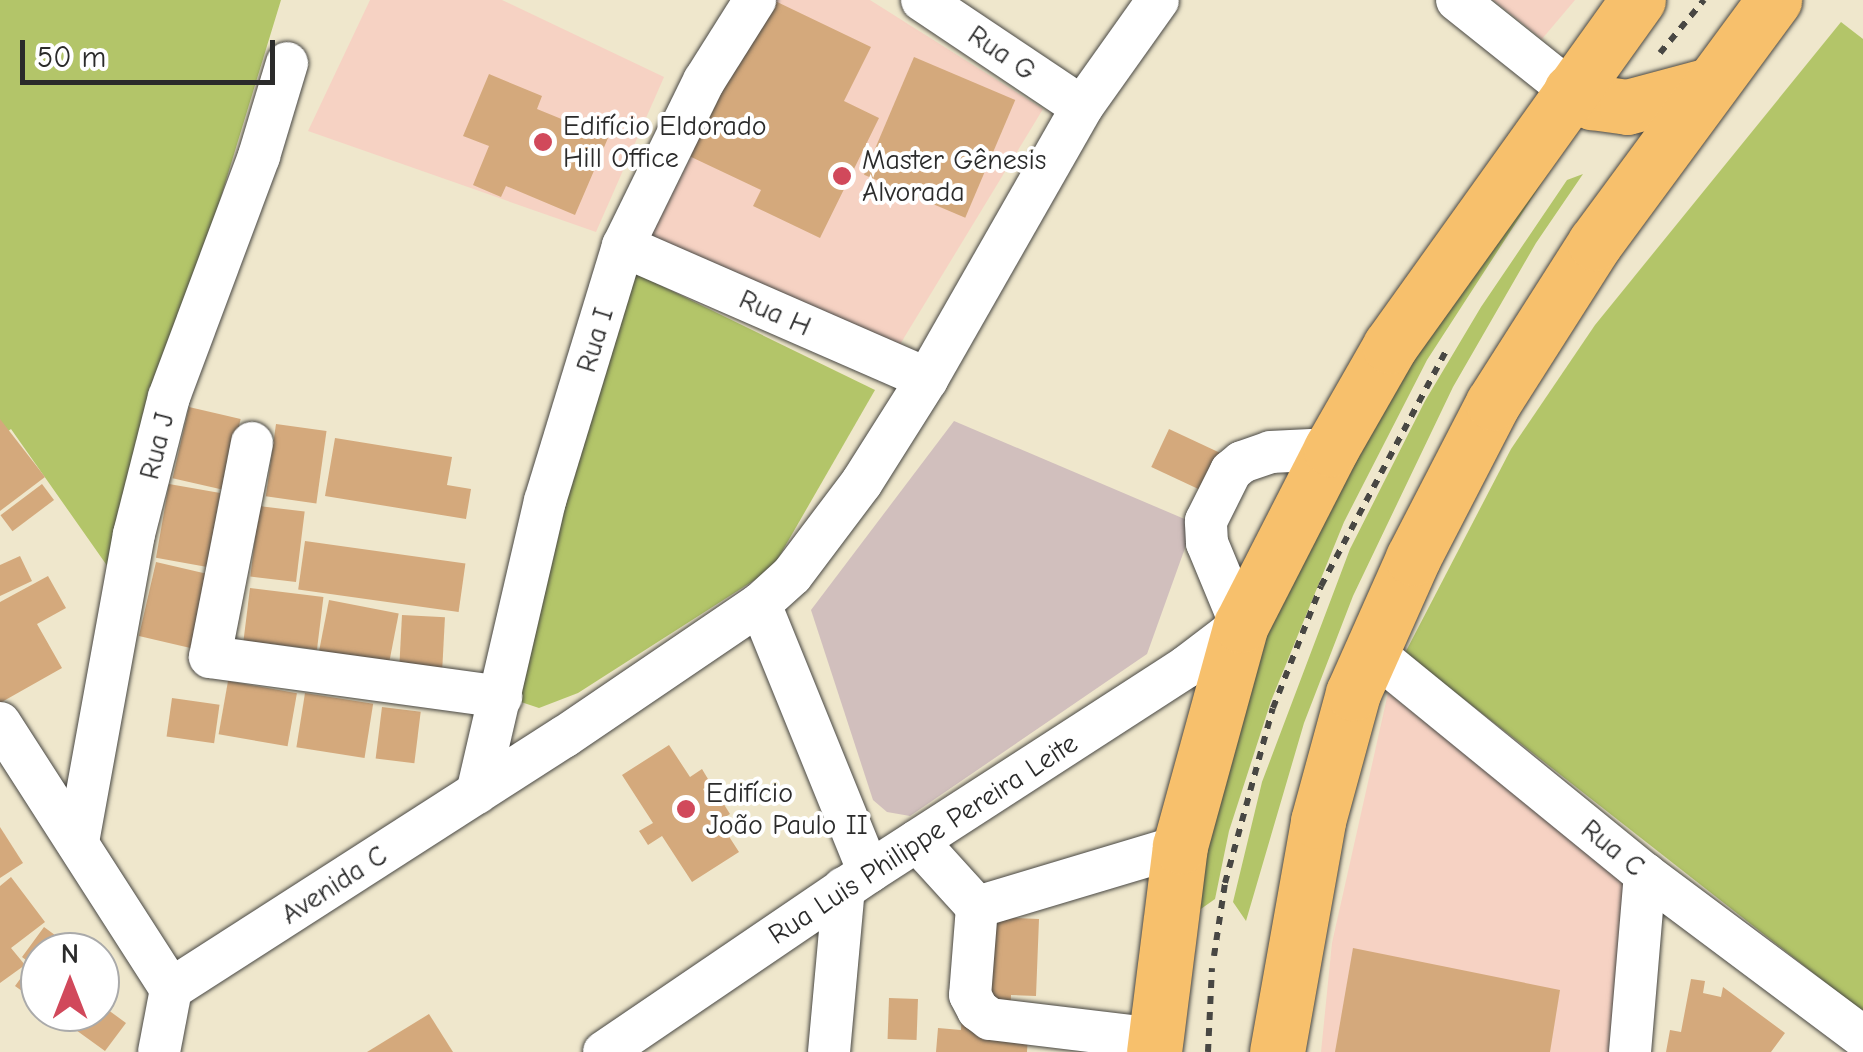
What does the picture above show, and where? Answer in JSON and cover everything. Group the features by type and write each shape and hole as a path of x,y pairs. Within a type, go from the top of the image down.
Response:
{"main road":[{"path":"1154,1045 1180,846 1241,625 1331,449 1390,346 1638,0"},
{"path":"1277,1052 1318,821 1352,693 1370,650 1492,402 1595,243 1706,86 1774,0"},
{"path":"1571,91 1592,102 1627,107 1706,86"}],"street":[{"name":"Rua I","path":"477,793 545,501 624,246 704,81 755,0"},
{"name":"Rua G","path":"922,0 1082,107"},
{"name":"Avenida C","path":"171,990 564,737 760,604 792,575 862,482 927,379 1082,107 1158,0"},
{"path":"1457,0 1571,91"},
{"name":"Rua J","path":"78,842 134,534 170,397 259,156 287,63"},
{"name":"Rua H","path":"624,246 927,379"},
{"path":"252,443 210,657 500,701 564,737"},
{"path":"1241,625 1204,532 1214,504 1231,472 1242,462 1270,452 1331,449"},
{"path":"760,604 857,880 828,1052"},
{"name":"Rua Luis Philippe Pereira Leite","path":"604,1052 857,880 1186,667 1241,625"},
{"name":"Rua C","path":"1370,650 1645,874 1863,1037"},
{"path":"0,723 171,990 159,1052"},
{"path":"917,841 977,906 970,994 978,1010 990,1019 1154,1045"},
{"path":"977,906 1180,846"},
{"path":"1630,1052 1645,874"}],"shaded area":[{"path":"370,0 502,0 664,77 596,232 308,131"},
{"name":"Master Gênesis Alvorada","path":"769,0 870,0 1043,109 896,351 648,243"},
{"path":"1493,0 1575,0 1542,39"},
{"path":"954,421 1194,523 1147,654 910,816 887,812 873,800 811,610"},
{"path":"1388,693 1626,881 1609,1052 1321,1052 1332,943"}],"green space":[{"path":"0,0 281,0 108,567 11,429 0,437"},
{"path":"1841,22 1863,39 1863,1012 1405,653 1511,449 1595,325"},
{"path":"1554,164 1427,360 1344,522 1271,701 1229,831 1215,899 1198,911 1201,851 1266,635 1377,410"},
{"path":"1583,174 1536,243 1453,387 1353,596 1304,723 1246,921 1233,902 1262,782 1350,549 1425,401 1481,307 1567,180"},
{"path":"631,271 875,390 772,569 578,693 539,708 521,702 518,666"}],"building":[{"path":"764,0 773,0 871,47 844,101 879,118 820,238 753,206 761,190 687,155"},
{"path":"914,57 1015,100 965,218 864,175"},
{"name":"Edifício Eldorado Hill Office","path":"489,74 542,96 537,109 608,138 575,215 506,186 501,197 473,185 489,146 463,136"},
{"path":"189,407 241,419 224,490 173,478"},
{"path":"0,419 45,477 0,511"},
{"path":"276,424 327,431 316,503 266,496"},
{"path":"1169,429 1225,455 1207,493 1151,467"},
{"path":"335,438 452,457 447,485 471,489 466,519 325,496"},
{"path":"42,484 54,500 13,531 0,515"},
{"path":"169,484 220,493 207,567 156,558"},
{"path":"259,506 305,512 296,582 250,576"},
{"path":"305,541 465,564 459,612 298,590"},
{"path":"20,556 32,581 0,596 0,565"},
{"path":"156,562 209,574 192,648 139,636"},
{"path":"48,576 66,608 37,624 62,668 0,703 0,602"},
{"path":"250,588 323,597 317,650 244,641"},
{"path":"329,600 399,614 389,666 319,652"},
{"path":"402,615 445,617 442,672 399,670"},
{"path":"228,681 297,693 288,746 219,734"},
{"path":"305,693 373,704 365,758 296,747"},
{"path":"172,698 220,705 214,743 167,737"},
{"path":"382,707 421,712 414,763 376,759"},
{"name":"Edifício João Paulo II","path":"669,745 690,777 702,769 711,784 703,789 712,804 720,798 730,814 719,821 739,852 692,882 662,836 648,845 639,831 653,823 622,775"},
{"path":"0,827 23,863 0,878"},
{"path":"11,877 45,922 32,932 20,932 20,941 11,948 20,959 20,969 0,983 0,886"},
{"path":"955,915 1039,919 1036,996 1011,995 1010,1031 1028,1035 1027,1052 936,1052 938,1028 961,1030 963,994 951,993"},
{"path":"1353,948 1560,990 1550,1052 1335,1052"},
{"path":"1691,979 1705,981 1703,993 1721,997 1723,987 1785,1033 1771,1052 1666,1052 1670,1030 1681,1032"},
{"path":"889,998 918,999 917,1040 888,1039"},
{"path":"429,1014 453,1052 367,1052"},
{"path":"79,1032 119,1032 105,1051"}],"place":[{"name":"Edifício Eldorado Hill Office","path":"543,142"},
{"name":"Master Gênesis Alvorada","path":"842,176"},
{"name":"Edifício João Paulo II","path":"686,809"}]}
